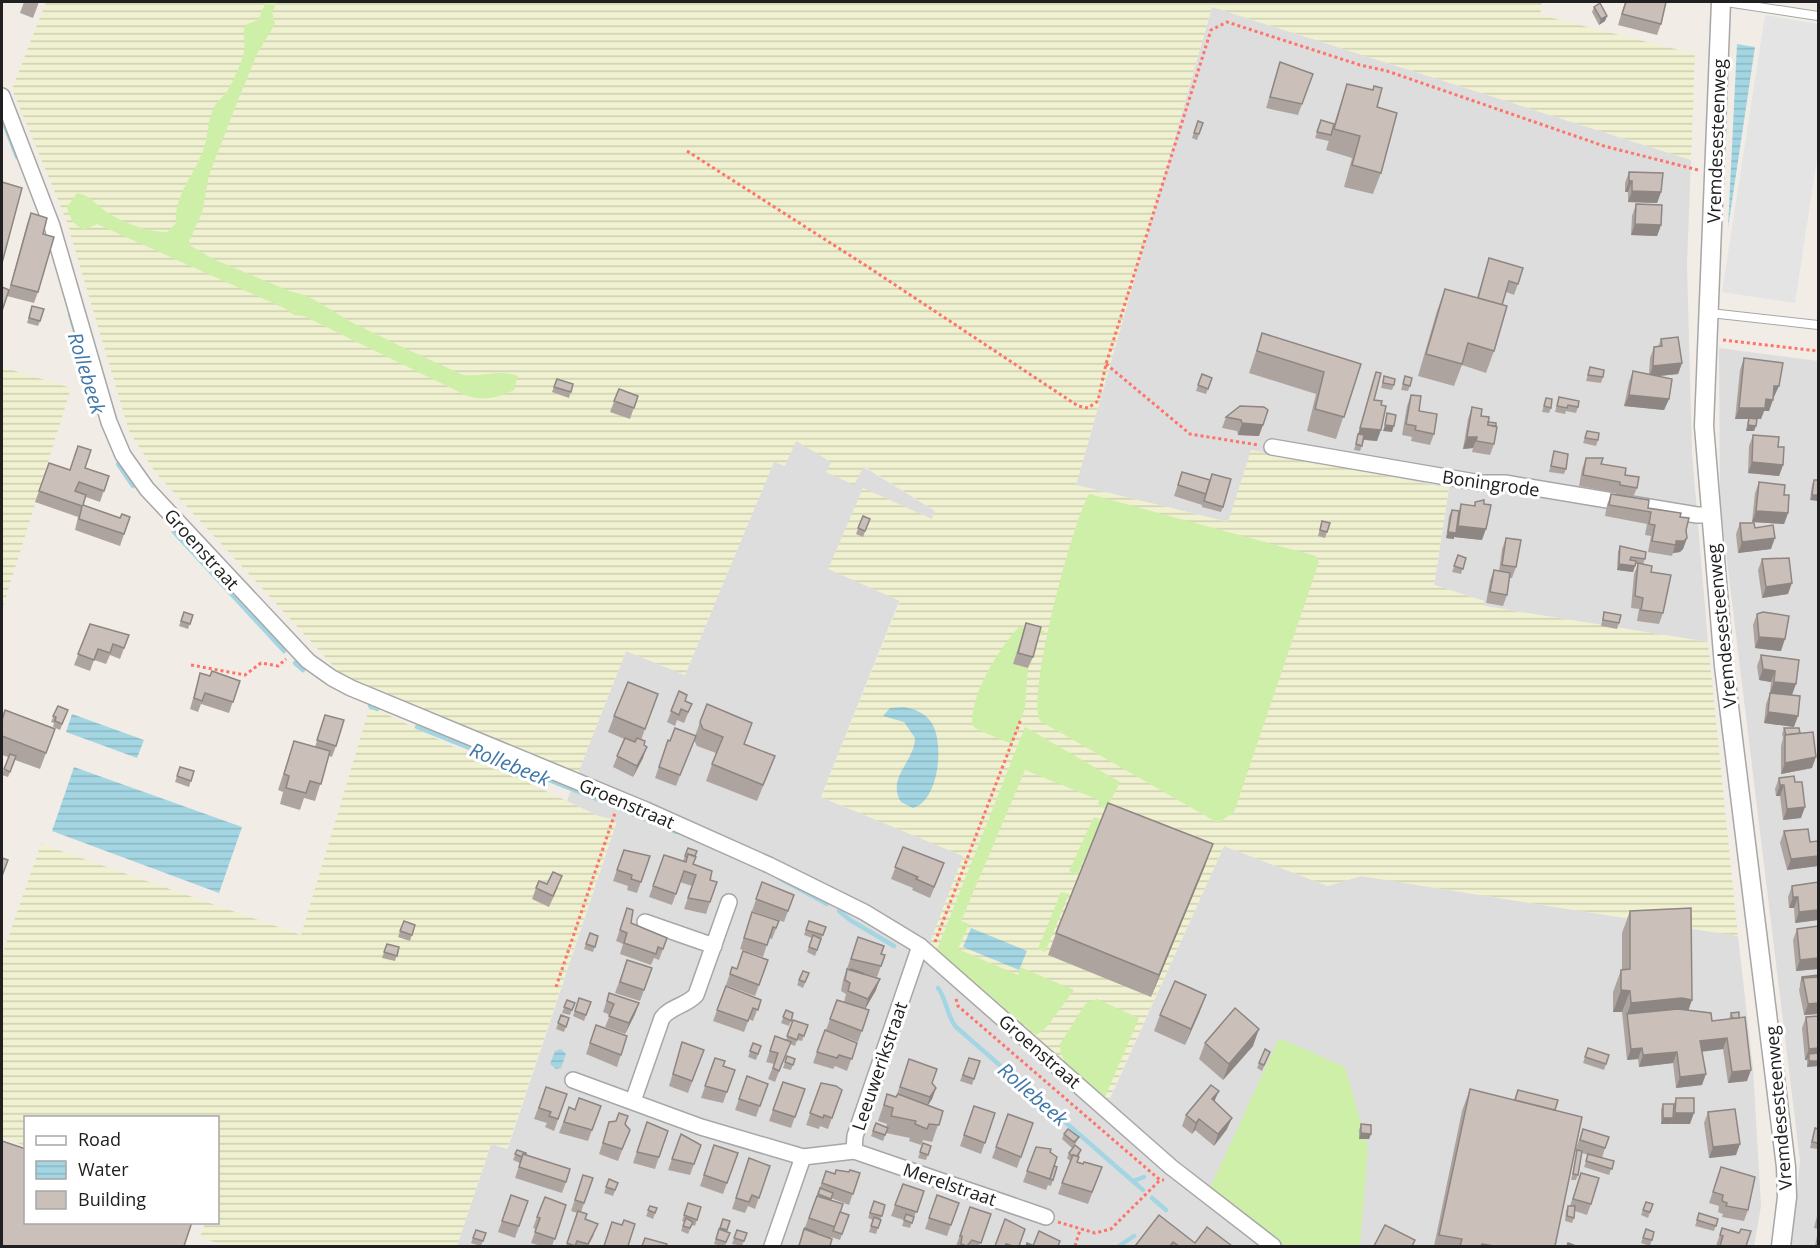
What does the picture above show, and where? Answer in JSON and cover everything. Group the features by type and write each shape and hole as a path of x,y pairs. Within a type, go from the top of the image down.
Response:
{"street":[{"name":"Vremdesesteenweg","path":"1721,2 1704,426 1724,666 1786,1167 1785,1217 1781,1246"},
{"name":"Groenstraat","path":"2,96 49,217 109,423 123,455 147,489 295,649 319,670 351,688 620,799 769,865 864,912 925,951 1171,1167 1273,1246"},
{"name":"Boningrode","path":"1272,447 1481,483 1504,483 1697,515 1711,515"},
{"path":"633,1101 662,1018 666,1012 685,1004 696,995 729,902"},
{"path":"645,922 714,946"},
{"name":"Leeuwerikstraat","path":"803,1157 854,1151 855,1136 925,951"},
{"path":"573,1080 701,1127 803,1157 772,1246"},
{"name":"Merelstraat","path":"854,1151 1046,1217"}],"lane":[{"path":"1726,2 1818,16"},
{"path":"1708,312 1818,325"}],"path":[{"path":"687,151 1078,406 1088,408 1098,401 1106,364 1211,30 1227,22 1360,65 1386,71 1604,146 1715,173"},
{"path":"1707,338 1818,351"},
{"path":"1106,364 1190,434 1272,447"},
{"path":"191,665 245,675 261,663 278,666 295,649"},
{"path":"925,951 1021,718"},
{"path":"556,987 620,799"},
{"path":"1046,1217 1080,1230 1095,1233 1111,1229 1171,1167"},
{"path":"1075,1246 1080,1230"}],"shaded area":[{"path":"1212,7 1691,160 1687,264 1692,453 1708,642 1484,606 1484,601 1434,585 1449,488 1251,451 1229,522 1076,485"},
{"path":"1765,15 1818,24 1818,152 1795,303 1722,292"},
{"path":"1719,348 1818,361 1818,1246 1791,1246 1800,1161 1720,503"},
{"path":"801,428 935,511 821,797 964,856 1107,1105 1224,846 1328,886 1361,876 1738,936 1753,1068 1761,1206 1754,1246 457,1246 491,1144 508,1148 617,821 598,816 567,801 626,651 685,675 774,461 785,465"}],"green space":[{"path":"46,2 1542,2 1540,15 1695,54 1691,160 1212,7 1076,485 1228,522 1251,450 1449,488 1434,585 1484,601 1484,606 1708,642 1738,936 1361,876 1328,886 1224,846 1106,1106 928,947 963,856 821,797 900,601 828,569 863,488 932,519 935,511 864,466 854,485 826,472 831,462 796,441 785,466 774,462 685,675 626,651 573,786 339,672 155,472 129,431 66,219 12,89"},
{"path":"266,2 277,2 272,12 275,24 257,54 209,175 202,213 189,241 191,246 213,259 307,296 353,323 463,375 505,373 518,376 514,390 491,398 467,396 304,316 294,315 286,309 97,224 84,230 72,221 67,207 77,193 89,198 118,218 143,228 167,232 176,223 178,203 204,148 213,109 228,90 241,61 245,25 258,20"},
{"path":"2,367 71,388 2,610"},
{"path":"1089,494 1316,556 1319,562 1234,812 1218,823 1040,721 1037,705 1045,646 1062,572 1081,511"},
{"path":"1019,627 1045,631 1037,638 1022,635 1014,664 1028,668 1025,707 1012,744 978,730 972,725 976,699 987,673"},
{"path":"370,706 454,747 524,773 531,784 598,816 617,820 507,1149 491,1144 457,1246 226,1246 200,1237 205,1224 219,1224 219,1116 24,1116 24,1146 2,1137 2,955 41,844 301,935"},
{"path":"1025,727 1120,782 1106,810 1098,804 1099,800 1025,770 961,921 969,924 958,949 1018,975 1020,967 1074,990 1046,1028 1036,1035 937,950"},
{"path":"1094,817 1102,820 1077,875 1069,871"},
{"path":"1061,892 1069,894 1045,952 1038,949"},
{"path":"1097,999 1139,1018 1104,1099 1069,1067 1064,1060 1060,1044 1086,1003"},
{"path":"1279,1038 1345,1067 1368,1147 1360,1246 1286,1246 1210,1188"}],"water":[{"path":"1737,44 1755,47 1728,228"},
{"path":"890,708 911,708 926,716 935,731 938,743 934,783 922,803 913,808 901,802 897,793 897,785 911,754 915,738 904,722 883,716"},
{"path":"72,714 144,740 137,758 66,732"},
{"path":"74,767 242,827 219,893 52,831"},
{"path":"971,928 1027,951 1019,970 963,947"},
{"path":"561,1049 566,1054 561,1068 556,1069 550,1064 555,1051"}],"building":[{"path":"1626,2 1666,2 1661,24 1622,14"},
{"path":"1600,3 1607,16 1601,19 1594,7"},
{"path":"1280,62 1313,74 1302,104 1270,97"},
{"path":"1347,84 1373,90 1374,86 1382,88 1377,107 1397,113 1381,173 1352,165 1360,136 1334,129"},
{"path":"1321,120 1334,124 1331,135 1317,132"},
{"path":"1198,121 1203,123 1199,134 1194,133"},
{"path":"1629,172 1663,173 1661,192 1632,191"},
{"path":"2,182 22,188 2,263"},
{"path":"1636,204 1662,205 1661,225 1635,224"},
{"path":"31,213 47,218 43,234 54,237 38,292 11,285"},
{"path":"1489,258 1523,268 1518,284 1509,281 1502,305 1478,298"},
{"path":"2,287 9,290 3,308 2,308"},
{"path":"1445,289 1507,306 1494,351 1468,343 1462,364 1426,354"},
{"path":"32,306 44,309 40,321 29,318"},
{"path":"1262,333 1361,364 1344,417 1315,409 1324,372 1257,351"},
{"path":"1678,337 1682,363 1653,366 1654,347 1662,346 1661,339"},
{"path":"1744,358 1783,363 1779,386 1774,386 1773,400 1766,399 1765,408 1739,408"},
{"path":"1590,367 1604,370 1603,377 1588,375"},
{"path":"1633,371 1672,379 1669,399 1629,395"},
{"path":"1376,372 1381,373 1374,400 1382,401 1381,405 1386,406 1381,430 1360,428"},
{"path":"1202,374 1212,378 1208,389 1198,385"},
{"path":"1384,376 1395,379 1394,385 1383,383"},
{"path":"1405,376 1412,378 1410,386 1403,384"},
{"path":"557,379 573,384 571,392 554,387"},
{"path":"619,389 638,396 634,408 614,401"},
{"path":"1411,395 1421,396 1419,411 1437,414 1434,434 1415,430 1416,426 1406,424"},
{"path":"1559,397 1579,401 1578,407 1557,406"},
{"path":"1546,398 1552,399 1551,408 1544,406"},
{"path":"1240,406 1264,407 1268,410 1263,425 1242,423 1241,420 1226,417"},
{"path":"1472,407 1482,409 1481,416 1489,417 1488,425 1497,427 1494,444 1476,441 1477,437 1467,437"},
{"path":"1387,413 1396,415 1394,426 1385,425"},
{"path":"1749,418 1757,419 1756,426 1748,425"},
{"path":"1488,422 1496,423 1496,426 1488,425"},
{"path":"1587,431 1599,433 1598,440 1585,438"},
{"path":"1358,434 1364,435 1362,446 1356,444"},
{"path":"1753,435 1779,437 1778,447 1784,447 1783,465 1752,462"},
{"path":"78,446 91,450 85,468 109,476 104,491 79,482 75,491 86,495 83,505 120,518 122,514 130,517 124,534 79,519 82,506 39,491 49,463 70,470"},
{"path":"1554,451 1568,454 1566,469 1551,466"},
{"path":"1586,458 1603,458 1601,464 1626,468 1625,475 1639,477 1637,488 1620,485 1620,482 1583,475"},
{"path":"1182,472 1210,480 1206,494 1178,485"},
{"path":"1212,474 1231,479 1223,507 1204,501"},
{"path":"1814,480 1818,480 1818,495 1812,495"},
{"path":"1759,482 1785,485 1784,495 1789,495 1788,513 1756,511"},
{"path":"1611,494 1649,500 1648,508 1681,513 1680,517 1689,518 1687,538 1684,541 1676,541 1676,545 1652,541 1655,525 1649,524 1651,512 1609,505"},
{"path":"1484,500 1484,504 1491,505 1486,529 1458,526 1461,504 1475,506 1475,502"},
{"path":"1452,510 1459,511 1456,533 1448,532"},
{"path":"863,516 870,519 865,531 858,528"},
{"path":"1322,521 1330,523 1327,532 1320,530"},
{"path":"1740,523 1754,523 1755,528 1773,525 1775,538 1742,542"},
{"path":"1506,538 1521,540 1516,567 1502,565"},
{"path":"1620,546 1646,552 1645,559 1631,557 1630,560 1636,561 1635,566 1619,564"},
{"path":"1458,555 1466,558 1463,569 1454,566"},
{"path":"1789,558 1792,583 1766,587 1762,559"},
{"path":"1638,563 1652,566 1651,572 1671,575 1663,613 1641,610 1643,598 1635,596"},
{"path":"1494,570 1510,573 1507,595 1490,592"},
{"path":"184,612 193,615 190,624 181,621"},
{"path":"1604,612 1621,615 1619,623 1603,620"},
{"path":"1763,612 1789,616 1785,639 1759,637 1757,614"},
{"path":"1026,623 1041,627 1033,657 1018,653"},
{"path":"90,624 129,635 124,648 113,644 110,653 98,649 94,660 78,654"},
{"path":"1761,655 1799,660 1796,684 1774,682 1775,671 1763,669"},
{"path":"212,671 240,681 233,702 205,693 202,701 194,698 200,673 210,676"},
{"path":"628,682 658,694 645,729 614,716"},
{"path":"679,691 687,695 685,701 692,704 688,712 681,709 679,715 671,711"},
{"path":"1770,693 1800,696 1798,716 1768,712"},
{"path":"707,704 752,723 744,744 775,756 763,785 712,764 723,737 703,729 700,722"},
{"path":"58,706 68,710 62,724 55,721 56,717 53,716"},
{"path":"5,710 55,729 46,753 2,736 2,720"},
{"path":"325,715 344,720 336,746 317,740"},
{"path":"675,728 696,736 680,775 659,767 668,740 670,741"},
{"path":"1784,728 1799,728 1800,733 1786,735"},
{"path":"1813,732 1816,757 1785,763 1785,735"},
{"path":"625,738 635,742 637,738 645,741 644,745 647,747 637,766 617,756"},
{"path":"294,741 330,751 321,784 310,781 306,793 286,788 289,776 284,774"},
{"path":"10,754 16,756 10,772 4,769"},
{"path":"180,767 194,771 191,781 177,776"},
{"path":"1794,776 1795,782 1802,782 1805,807 1787,809 1784,785 1780,785 1779,778"},
{"path":"1108,803 1213,844 1159,975 1056,933"},
{"path":"1808,829 1810,842 1818,841 1818,856 1791,859 1784,831"},
{"path":"903,847 944,863 934,887 895,867"},
{"path":"688,848 697,851 695,856 688,854 687,857 685,856"},
{"path":"624,850 650,856 641,882 631,879 632,875 617,870"},
{"path":"688,854 696,857 693,864 712,871 710,880 717,882 710,902 688,898 696,875 684,871 676,894 653,886 664,855 686,862"},
{"path":"2,858 8,860 2,876"},
{"path":"553,872 562,876 553,896 536,888 539,881 547,884"},
{"path":"762,882 794,895 788,911 756,899"},
{"path":"1818,882 1818,910 1799,912 1798,897 1793,897 1792,886"},
{"path":"627,908 633,910 631,923 667,938 663,949 658,947 656,954 624,943 627,933 620,930"},
{"path":"1691,908 1692,1000 1682,998 1631,1003 1630,991 1621,990 1621,970 1630,969 1630,911"},
{"path":"752,912 779,921 776,928 773,927 767,945 744,938"},
{"path":"404,921 415,925 412,935 400,931"},
{"path":"809,921 826,927 823,935 806,930"},
{"path":"1818,926 1818,958 1800,960 1797,929"},
{"path":"590,933 598,936 595,947 586,944"},
{"path":"813,935 821,939 817,950 809,947"},
{"path":"858,937 884,946 881,954 885,955 881,966 851,959"},
{"path":"387,944 399,947 397,956 384,952"},
{"path":"743,951 768,960 759,985 730,974 732,967 737,969"},
{"path":"627,960 652,968 644,990 620,982"},
{"path":"847,969 880,979 868,999 848,991 850,983 845,980"},
{"path":"803,971 809,973 805,982 799,980"},
{"path":"1818,975 1818,977 1803,978 1802,981 1802,977"},
{"path":"1818,977 1818,1003 1808,1004 1803,978"},
{"path":"1175,981 1206,995 1191,1029 1160,1015"},
{"path":"726,986 761,1000 758,1010 753,1008 748,1021 717,1010"},
{"path":"609,993 639,1003 629,1023 609,1016 614,1004 607,1001"},
{"path":"579,998 591,1002 586,1015 575,1011"},
{"path":"567,1000 575,1003 572,1010 564,1007"},
{"path":"837,1000 869,1010 862,1031 830,1019"},
{"path":"1235,1008 1259,1029 1229,1064 1205,1043"},
{"path":"1678,1009 1711,1013 1712,1021 1745,1017 1751,1070 1732,1072 1727,1038 1700,1041 1706,1074 1680,1077 1677,1052 1643,1055 1642,1048 1631,1049 1627,1014"},
{"path":"786,1010 793,1013 791,1021 783,1017"},
{"path":"1739,1012 1739,1018 1732,1018 1731,1013"},
{"path":"561,1015 569,1018 566,1027 558,1023"},
{"path":"1818,1016 1818,1048 1809,1049 1806,1017"},
{"path":"793,1020 808,1025 804,1036 799,1034 797,1040 787,1036"},
{"path":"596,1025 627,1036 621,1055 590,1043"},
{"path":"825,1030 857,1043 852,1059 839,1055 837,1058 817,1052"},
{"path":"775,1036 791,1042 779,1071 773,1068 778,1053 770,1051"},
{"path":"682,1042 704,1050 692,1081 673,1074"},
{"path":"753,1043 761,1046 758,1054 750,1051"},
{"path":"1588,1048 1609,1055 1606,1064 1585,1057"},
{"path":"1265,1049 1270,1052 1264,1065 1259,1063"},
{"path":"1818,1053 1818,1061 1809,1061 1809,1054"},
{"path":"787,1056 795,1059 793,1065 785,1062"},
{"path":"715,1058 725,1061 723,1066 735,1070 727,1092 705,1086"},
{"path":"969,1058 980,1061 974,1079 963,1075"},
{"path":"909,1059 937,1069 932,1083 936,1088 930,1097 900,1087"},
{"path":"747,1076 768,1084 760,1106 739,1099"},
{"path":"783,1082 805,1089 795,1117 773,1110"},
{"path":"821,1083 836,1086 842,1090 832,1118 824,1115 823,1118 810,1113"},
{"path":"1211,1085 1219,1091 1212,1099 1232,1118 1218,1134 1199,1119 1196,1123 1186,1115"},
{"path":"546,1087 567,1094 558,1119 549,1116 551,1112 539,1108"},
{"path":"1470,1089 1582,1117 1555,1246 1482,1244 1481,1246 1460,1246 1462,1239 1439,1235"},
{"path":"1518,1090 1558,1100 1555,1110 1515,1100"},
{"path":"887,1094 896,1097 898,1094 943,1111 939,1125 929,1124 927,1129 915,1124 916,1121 891,1116 893,1108 884,1105"},
{"path":"579,1098 601,1106 592,1130 564,1122 569,1107 575,1110"},
{"path":"1676,1098 1694,1098 1694,1113 1675,1113"},
{"path":"1663,1104 1674,1104 1673,1118 1663,1118"},
{"path":"974,1106 995,1113 985,1143 964,1135"},
{"path":"1735,1109 1740,1144 1713,1147 1708,1112"},
{"path":"619,1113 628,1116 625,1124 630,1130 622,1149 603,1143 609,1122 616,1121"},
{"path":"1008,1114 1033,1123 1021,1157 996,1147"},
{"path":"647,1122 668,1131 659,1157 637,1152"},
{"path":"876,1123 888,1128 885,1135 873,1131"},
{"path":"1361,1124 1371,1125 1371,1134 1361,1133"},
{"path":"1815,1128 1818,1129 1818,1143 1812,1142"},
{"path":"1068,1129 1079,1137 1074,1142 1064,1134"},
{"path":"1583,1129 1609,1137 1605,1148 1580,1140"},
{"path":"681,1134 701,1145 694,1164 672,1159"},
{"path":"2,1141 24,1148 24,1224 191,1224 184,1246 2,1246"},
{"path":"923,1143 931,1146 928,1155 920,1152"},
{"path":"714,1145 738,1153 727,1183 704,1175"},
{"path":"1075,1145 1081,1150 1077,1156 1072,1156 1069,1153"},
{"path":"1036,1147 1051,1149 1050,1152 1057,1157 1050,1179 1027,1171"},
{"path":"517,1150 526,1155 523,1154 522,1157 515,1154"},
{"path":"1577,1150 1582,1151 1578,1175 1573,1174"},
{"path":"523,1154 570,1169 566,1182 519,1167"},
{"path":"1588,1154 1614,1161 1612,1169 1586,1161"},
{"path":"1073,1155 1079,1157 1077,1162 1102,1167 1092,1192 1062,1183"},
{"path":"749,1158 770,1166 759,1198 752,1195 749,1202 736,1198"},
{"path":"1054,1166 1057,1167 1053,1180 1050,1179"},
{"path":"1721,1167 1755,1177 1748,1210 1726,1206 1727,1203 1722,1201 1723,1195 1713,1192"},
{"path":"836,1170 860,1173 853,1194 822,1183 826,1171 835,1174"},
{"path":"1581,1173 1599,1178 1591,1204 1573,1199"},
{"path":"583,1175 593,1178 584,1203 575,1200"},
{"path":"609,1179 618,1183 615,1190 606,1187"},
{"path":"903,1184 924,1191 917,1212 895,1205"},
{"path":"820,1188 833,1193 831,1199 818,1194"},
{"path":"511,1195 528,1201 519,1226 502,1221"},
{"path":"937,1195 959,1203 951,1225 929,1218"},
{"path":"817,1196 843,1204 835,1227 809,1218"},
{"path":"545,1197 566,1205 555,1239 535,1232 540,1218 537,1217"},
{"path":"874,1201 885,1205 882,1216 870,1213"},
{"path":"1646,1202 1653,1204 1650,1212 1643,1210"},
{"path":"688,1203 701,1207 697,1220 684,1215"},
{"path":"650,1206 657,1208 655,1213 648,1210"},
{"path":"1568,1206 1575,1206 1574,1218 1567,1216"},
{"path":"970,1207 991,1214 981,1243 972,1240 967,1246 961,1244 962,1236 960,1236"},
{"path":"578,1211 587,1214 585,1219 598,1224 588,1244 577,1241 575,1246 567,1243"},
{"path":"840,1212 849,1215 842,1234 833,1231"},
{"path":"1699,1213 1718,1219 1716,1226 1697,1220"},
{"path":"906,1214 914,1217 912,1223 904,1220"},
{"path":"1159,1215 1195,1243 1207,1227 1232,1246 1179,1246 1173,1242 1170,1246 1135,1246"},
{"path":"874,1217 881,1220 878,1228 871,1226"},
{"path":"686,1218 693,1222 690,1228 683,1226"},
{"path":"723,1219 730,1221 727,1230 720,1228"},
{"path":"1005,1219 1025,1229 1019,1246 1006,1244 995,1246"},
{"path":"624,1220 635,1224 628,1246 604,1246 612,1222 622,1225"},
{"path":"1385,1225 1415,1240 1412,1246 1374,1246"},
{"path":"1722,1228 1739,1233 1741,1229 1751,1231 1746,1246 1720,1246 1723,1236 1720,1235"},
{"path":"719,1229 730,1233 726,1242 716,1239"},
{"path":"804,1229 832,1239 830,1246 799,1246"},
{"path":"1646,1229 1654,1232 1652,1240 1643,1238"},
{"path":"476,1230 486,1233 483,1241 473,1238"},
{"path":"737,1230 747,1233 744,1241 734,1238"},
{"path":"1039,1231 1060,1241 1058,1246 1033,1246"},
{"path":"645,1238 667,1244 666,1246 642,1246"}],"waterway":[{"name":"Rollebeek","path":"2,118 17,157"},
{"name":"Rollebeek","path":"70,314 76,334"},
{"name":"Rollebeek","path":"118,464 133,486"},
{"name":"Rollebeek","path":"174,532 284,651"},
{"name":"Rollebeek","path":"295,663 303,670"},
{"name":"Rollebeek","path":"370,706 377,709"},
{"name":"Rollebeek","path":"417,727 604,802"},
{"name":"Rollebeek","path":"622,810 676,832"},
{"name":"Rollebeek","path":"779,878 827,904"},
{"name":"Rollebeek","path":"839,911 894,946"},
{"name":"Rollebeek","path":"938,988 956,1027 1143,1190"},
{"path":"1133,1181 1144,1177"},
{"name":"Rollebeek","path":"1152,1198 1166,1210"},
{"name":"Rollebeek","path":"1119,1246 1134,1236"}]}
